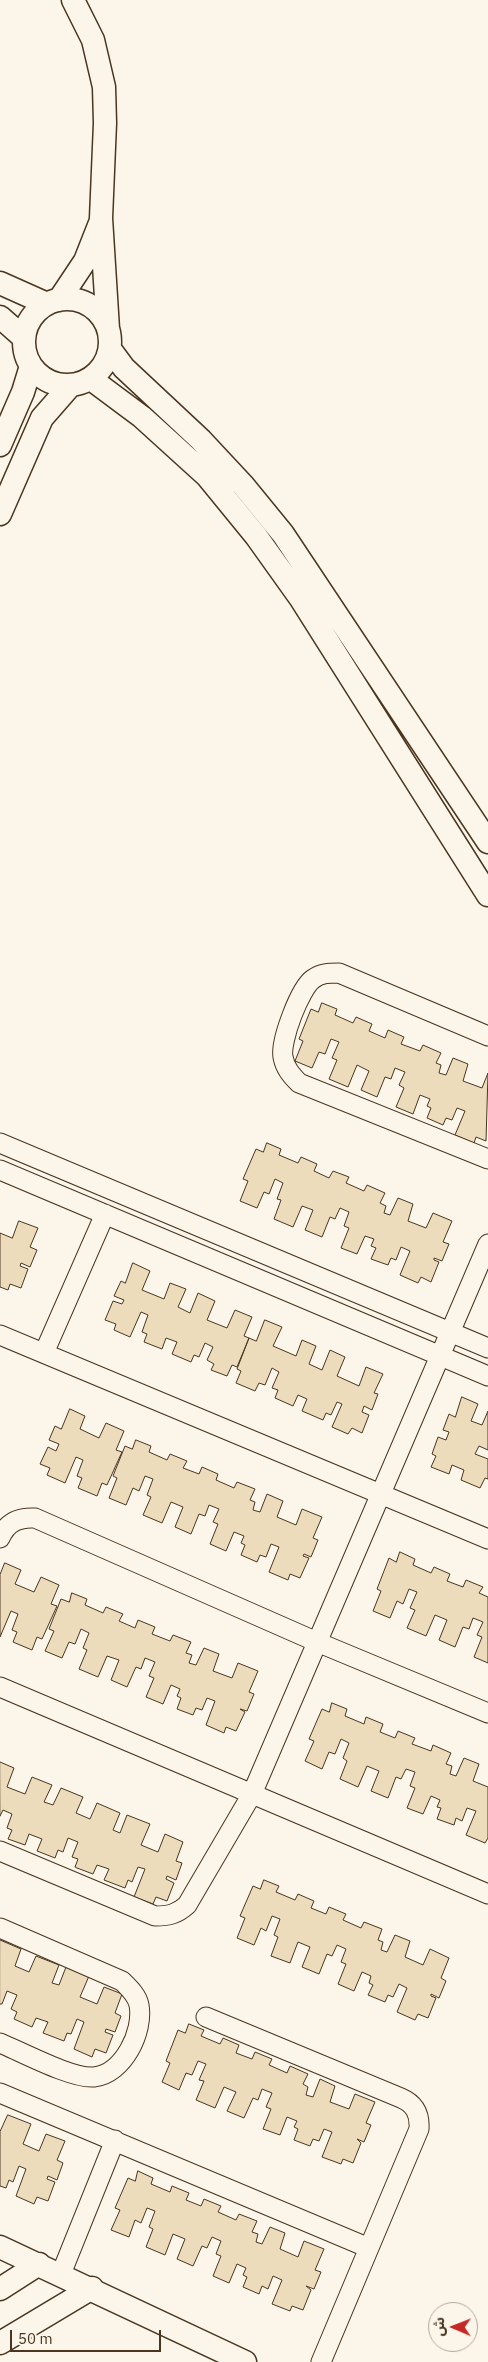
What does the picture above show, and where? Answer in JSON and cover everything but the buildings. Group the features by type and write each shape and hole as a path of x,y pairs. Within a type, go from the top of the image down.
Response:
{"street":[{"path":"0,514 42,418 80,382 106,361 109,339 102,218 106,123 104,87 93,40 73,0"},
{"path":"53,302 84,261 102,218"},
{"path":"0,283 53,302"},
{"path":"488,842 283,534 243,485 201,440 124,368 109,339 102,318 88,305 71,299 53,302 36,312 28,324 24,338 25,353 31,366 41,377 54,384 80,382 142,417 207,476 256,536 301,599 488,896"},
{"path":"0,317 24,338"},
{"path":"0,445 23,392 31,366"},
{"path":"488,1036 339,973 329,973 320,975 305,987 283,1044 283,1055 291,1075 304,1085 488,1159"},
{"path":"0,1143 488,1348"},
{"path":"0,1170 488,1376"},
{"path":"44,1353 105,1214"},
{"path":"0,1851 155,1916 167,1916 178,1912 187,1905 252,1794 488,1244"},
{"path":"0,1335 488,1539"},
{"path":"0,1538 9,1524 17,1520 35,1518 317,1642 488,1713"},
{"path":"0,1686 488,1894"},
{"path":"0,1928 122,1980 132,1990 139,2004 140,2018 125,2058 111,2071 94,2077 70,2073 0,2043"},
{"path":"206,2018 401,2098 414,2107 418,2114 419,2129 320,2362"},
{"path":"0,2093 369,2248"},
{"path":"60,2274 115,2140"},
{"path":"0,2247 92,2288 245,2362"},
{"path":"0,2290 40,2264"},
{"path":"0,2343 92,2288"}]}
